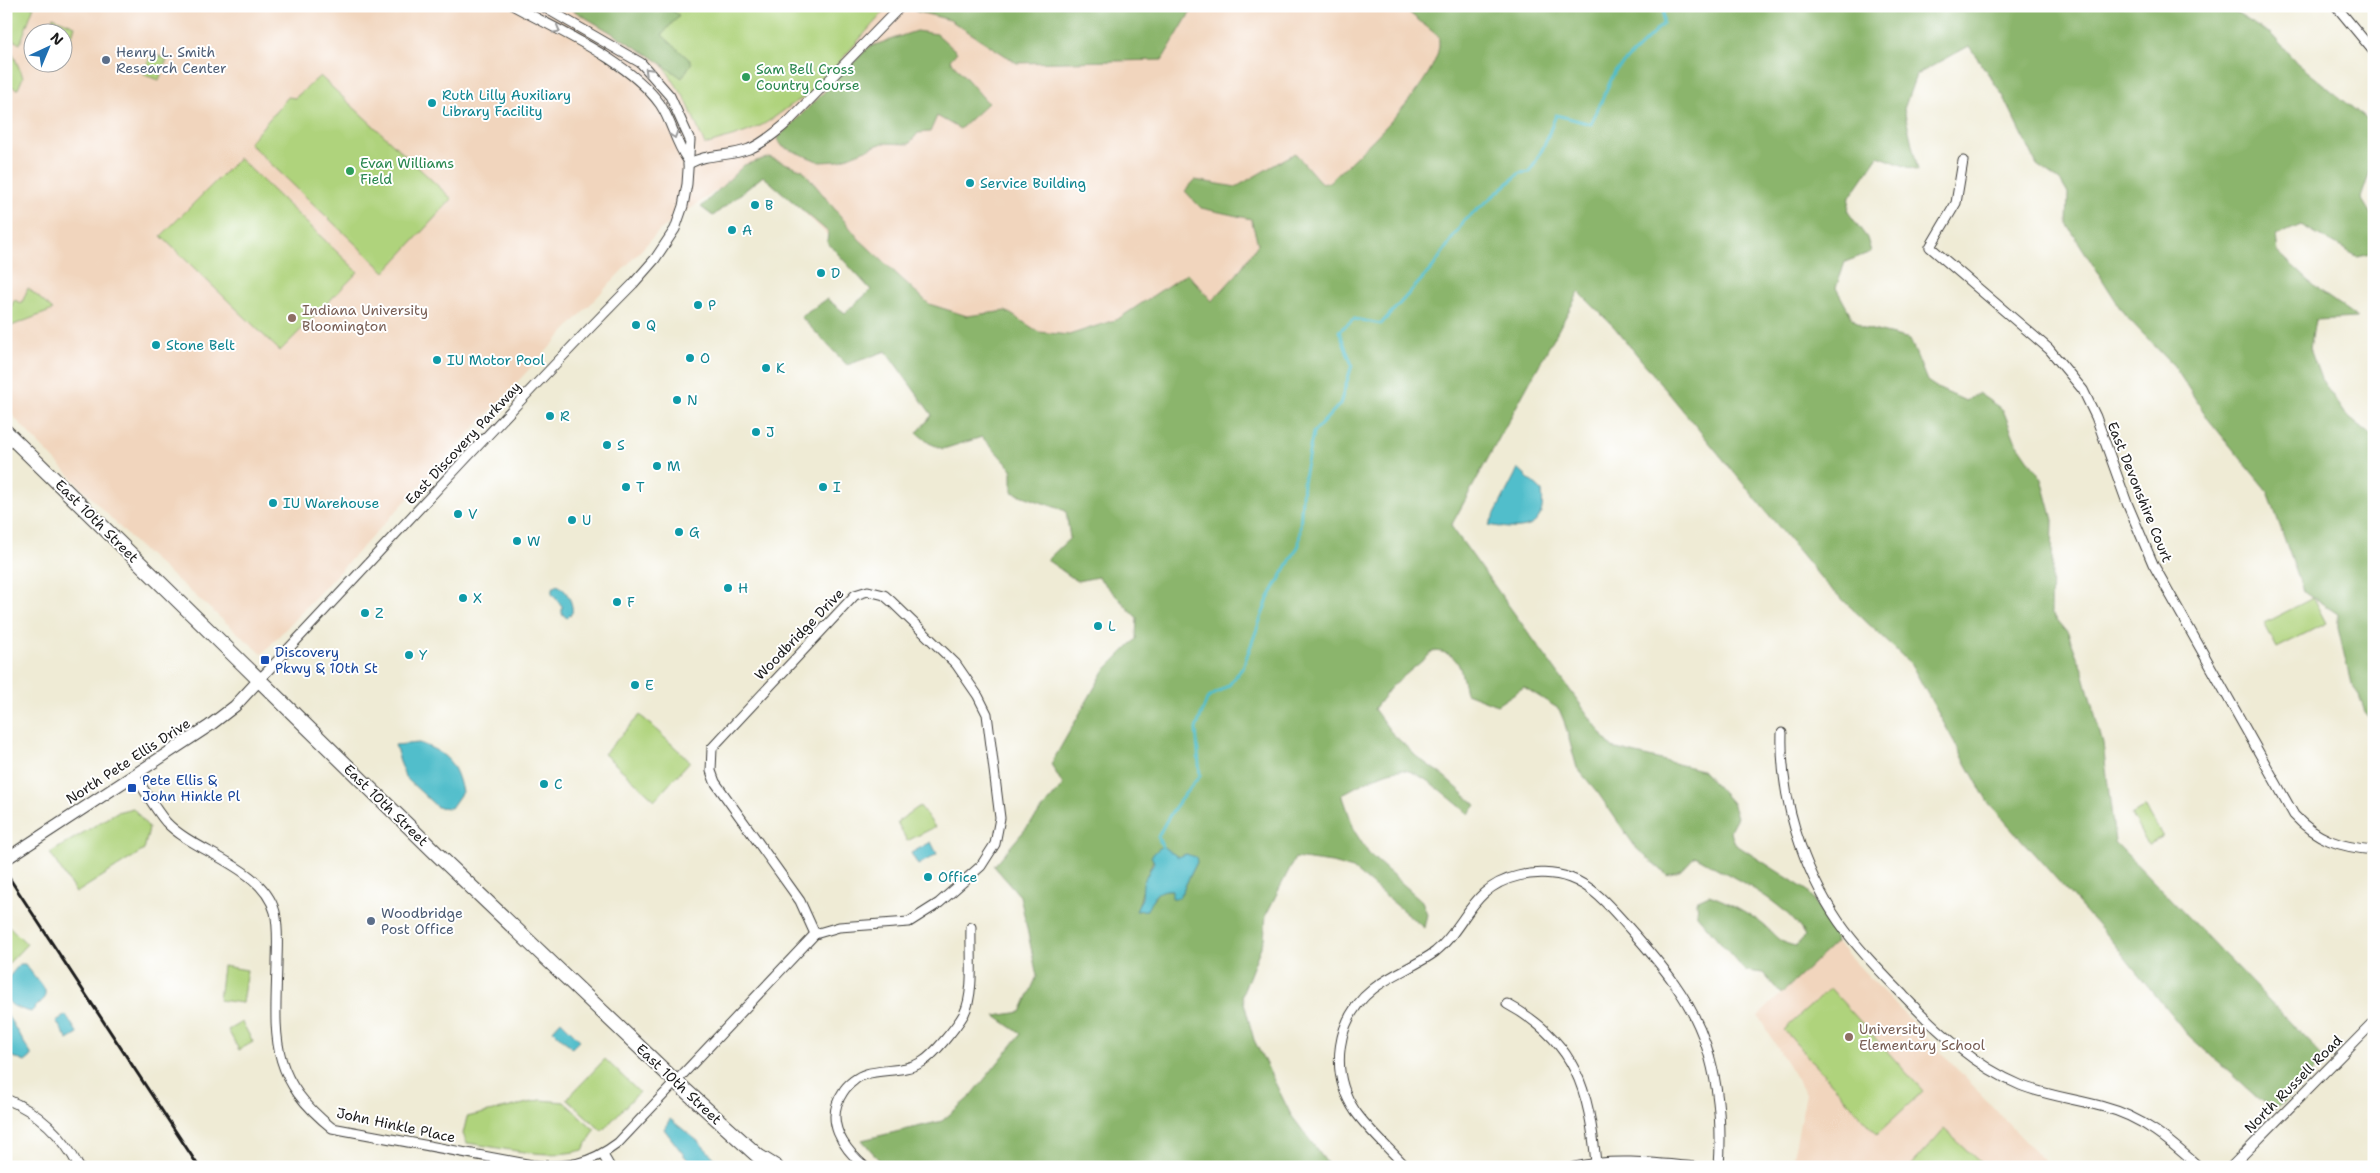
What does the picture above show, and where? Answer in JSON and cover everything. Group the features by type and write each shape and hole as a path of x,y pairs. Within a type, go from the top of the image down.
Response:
{"main road":[{"name":"East 10th Street","path":"6,432 431,849 675,1081 758,1156 776,1167"}],"street":[{"path":"514,6 622,67 644,85 661,106 677,146 688,162 750,149 771,136 788,122 901,6"},
{"name":"East Discovery Parkway","path":"259,680 655,259 675,229 683,206 690,140 670,96 657,79 641,64 542,6"},
{"path":"2336,6 2374,52"},
{"name":"East Devonshire Court","path":"1963,161 1956,203 1930,247 2049,349 2083,390 2096,417 2127,503 2153,564 2290,809 2298,820 2321,839 2374,850"},
{"name":"Woodbridge Drive","path":"675,1081 815,934 838,927 909,922 953,893 974,874 990,852 998,835 1000,818 987,714 978,696 956,664 892,602 884,595 868,591 855,595 848,601 712,748 711,771 715,782 800,901 815,934"},
{"name":"North Pete Ellis Drive","path":"6,859 216,721 235,706 259,680"},
{"path":"1782,733 1784,770 1789,805 1808,864 1828,903 1850,936 1913,1006 1952,1042 1990,1070 2021,1085 2106,1107 2135,1118 2156,1130 2199,1167"},
{"name":"John Hinkle Place","path":"134,775 166,822 245,874 260,887 275,912 278,942 276,1022 280,1058 288,1080 315,1114 332,1128 532,1165 566,1166 586,1163 602,1155 618,1143 675,1081"},
{"path":"1406,1167 1360,1116 1349,1100 1340,1069 1340,1048 1344,1028 1356,1006 1363,998 1373,989 1439,948 1471,906 1488,890 1517,876 1544,874 1574,880 1602,898 1663,966 1685,999 1705,1042 1714,1074 1720,1112 1719,1167"},
{"path":"862,1166 843,1144 835,1125 836,1103 846,1087 865,1074 901,1069 922,1062 936,1048 964,1013 970,996 971,927"},
{"path":"1507,1004 1521,1012 1544,1030 1572,1064 1583,1088 1590,1112 1596,1163"},
{"name":"North Russell Road","path":"2231,1167 2374,1022"},
{"path":"6,1099 32,1112 46,1123 68,1149 79,1167"},
{"path":"602,1155 610,1167"},
{"path":"1574,1167 1596,1163 1650,1162 1695,1167"}],"shaded area":[{"name":"Indiana University Bloomington","path":"6,6 1784,6 1266,660 754,164 660,230 262,654 137,545 21,425 6,407"},
{"name":"University Elementary School","path":"1836,942 2050,1167 1791,1167 1806,1094 1758,1016"}],"green space":[{"path":"6,6 34,6 28,22 22,22 22,39 20,44 11,37 6,23"},
{"path":"566,6 665,6 679,15 662,35 692,62 682,78 649,55"},
{"name":"Sam Bell Cross Country Course","path":"570,6 889,6 809,96 766,123 740,134 705,145 686,100 655,53"},
{"path":"917,6 1194,6 1162,60 1017,63 950,20 915,11"},
{"path":"1401,6 2224,6 2271,34 2297,63 2374,125 2374,173 2370,172 2361,198 2374,219 2373,253 2358,257 2301,225 2276,236 2278,252 2321,292 2358,318 2315,320 2310,349 2321,379 2347,416 2374,438 2374,722 2365,712 2359,695 2351,684 2338,628 2338,614 2303,591 2268,492 2209,420 2174,366 2125,315 2067,224 2068,194 2061,182 2037,165 2004,97 1969,46 1916,75 1904,109 1918,171 1878,156 1850,197 1848,212 1867,238 1871,252 1845,262 1836,288 1853,319 1864,328 1910,339 1927,381 1939,389 1966,401 1978,393 2003,410 2015,440 2042,479 2053,520 2051,612 2068,633 2083,672 2103,744 2115,842 2325,1058 2276,1110 2262,1102 2188,1035 2109,938 1987,801 1911,664 1825,583 1615,328 1579,292 1451,526 1612,748 1702,770 1732,803 1737,817 1730,830 1735,844 1808,891 1833,930 1836,942 1781,994 1763,973 1745,971 1697,915 1696,901 1709,895 1722,900 1742,910 1766,927 1780,940 1796,946 1805,936 1796,923 1756,890 1695,856 1682,870 1667,875 1636,848 1598,793 1577,768 1559,709 1524,687 1497,705 1466,693 1461,670 1455,659 1443,652 1434,651 1392,686 1374,709 1391,732 1417,757 1445,777 1476,805 1469,814 1429,782 1420,776 1404,770 1381,775 1342,794 1355,832 1369,854 1422,901 1427,914 1424,928 1353,869 1332,863 1295,858 1266,915 1264,939 1242,995 1254,1040 1291,1115 1330,1167 885,1167 862,1140 942,1121 971,1096 1021,1034 995,1016 1021,1012 1037,976 1020,896 994,866 1063,785 1051,764 1104,671 1136,639 1137,618 1098,577 1077,581 1047,560 1070,538 1066,511 1012,492 1012,469 982,437 943,449 929,443 917,433 932,415 886,351 847,365 801,317 827,299 845,313 871,290 827,242 828,232 763,176 713,216 701,207 744,165 769,157 803,170 859,239 929,304 967,316 1006,311 1039,332 1069,335 1118,319 1187,273 1212,301 1237,274 1258,244 1251,219 1201,208 1185,191 1195,180 1236,187 1295,153 1322,184 1329,182 1378,135 1416,92 1430,71 1438,52 1438,36","holes":["1161,846 1178,857 1186,854 1197,862 1179,898 1172,890 1161,890 1137,911 1149,869"]},
{"path":"53,17 65,22 51,22"},
{"path":"72,25 75,26 72,36"},
{"path":"916,31 937,34 957,52 950,60 988,103 960,129 937,116 930,132 918,133 909,144 883,143 838,161 820,162 783,147 777,139 869,47"},
{"path":"6,45 10,47 23,77 18,89 6,85"},
{"path":"151,53 167,59 159,80 144,75"},
{"name":"Evan Williams Field","path":"320,76 452,199 385,272 249,143 288,97 295,98"},
{"path":"239,158 358,272 280,351 161,236"},
{"path":"28,288 53,310 6,328 6,306 11,308 14,300 22,303"},
{"path":"2313,598 2326,623 2277,648 2264,623"},
{"path":"640,715 690,761 655,800 604,754"},
{"path":"920,806 935,827 907,841 897,822"},
{"path":"2145,807 2163,837 2148,845 2131,815"},
{"path":"133,808 149,828 144,850 76,893 50,853 117,812"},
{"path":"6,923 27,944 6,966"},
{"path":"223,966 247,970 242,1003 219,1000"},
{"path":"1830,988 1923,1091 1877,1134 1784,1030"},
{"path":"242,1022 253,1042 239,1050 228,1030"},
{"path":"605,1059 639,1092 602,1131 567,1099"},
{"path":"541,1100 564,1102 595,1130 583,1150 555,1154 467,1143 463,1134 467,1117"},
{"path":"1944,1129 1984,1166 1910,1167"}],"water":[{"path":"1518,469 1542,491 1540,515 1536,522 1521,528 1489,525"},
{"path":"557,585 563,589 571,601 572,613 567,618 562,614 562,606 552,594 552,588"},
{"path":"419,743 443,755 449,760 457,774 462,792 451,808 437,807 405,777 395,745"},
{"path":"931,842 937,854 918,865 911,853"},
{"path":"1162,846 1178,857 1186,854 1196,857 1197,862 1179,898 1172,898 1172,890 1158,892 1147,910 1136,911 1142,898 1143,883 1154,862 1151,856"},
{"path":"20,964 25,964 45,990 45,998 31,1012 17,1008 9,1003 7,995 6,980"},
{"path":"6,1013 31,1054 31,1057 25,1062 6,1054"},
{"path":"66,1015 78,1034 68,1040 56,1021"},
{"path":"561,1021 580,1040 572,1048 553,1030"},
{"path":"670,1119 699,1142 723,1167 693,1167 664,1129"}],"waterway":[{"path":"1162,846 1158,837 1162,828 1200,776 1196,729 1207,699 1229,685 1243,667 1268,599 1299,545 1303,482 1313,433 1340,404 1352,365 1339,331 1354,319 1381,324 1433,267 1464,221 1520,173 1530,172 1544,146 1556,115 1591,124 1615,71 1663,24 1664,6"}],"railway":[{"path":"6,873 199,1167"}],"place":[{"name":"Henry L. Smith Research Center","path":"106,60"},
{"name":"Sam Bell Cross Country Course","path":"746,77"},
{"name":"Ruth Lilly Auxiliary Library Facility","path":"432,103"},
{"name":"Evan Williams Field","path":"350,171"},
{"name":"Service Building","path":"970,183"},
{"name":"B","path":"755,205"},
{"name":"A","path":"732,230"},
{"name":"D","path":"821,273"},
{"name":"P","path":"698,305"},
{"name":"Indiana University Bloomington","path":"292,318"},
{"name":"Q","path":"636,325"},
{"name":"Stone Belt","path":"156,345"},
{"name":"O","path":"690,358"},
{"name":"IU Motor Pool","path":"437,360"},
{"name":"K","path":"766,368"},
{"name":"N","path":"677,400"},
{"name":"R","path":"550,416"},
{"name":"J","path":"756,432"},
{"name":"S","path":"607,445"},
{"name":"M","path":"657,466"},
{"name":"T","path":"626,487"},
{"name":"I","path":"823,487"},
{"name":"IU Warehouse","path":"273,503"},
{"name":"V","path":"458,514"},
{"name":"U","path":"572,520"},
{"name":"G","path":"679,532"},
{"name":"W","path":"517,541"},
{"name":"H","path":"728,588"},
{"name":"X","path":"463,598"},
{"name":"F","path":"617,602"},
{"name":"Z","path":"365,613"},
{"name":"L","path":"1098,626"},
{"name":"Y","path":"409,655"},
{"name":"Discovery Pkwy & 10th St","path":"265,660"},
{"name":"E","path":"635,685"},
{"name":"C","path":"544,784"},
{"name":"Pete Ellis & John Hinkle Pl","path":"132,788"},
{"name":"Office","path":"928,877"},
{"name":"Woodbridge Post Office","path":"371,921"},
{"name":"University Elementary School","path":"1849,1037"}]}
